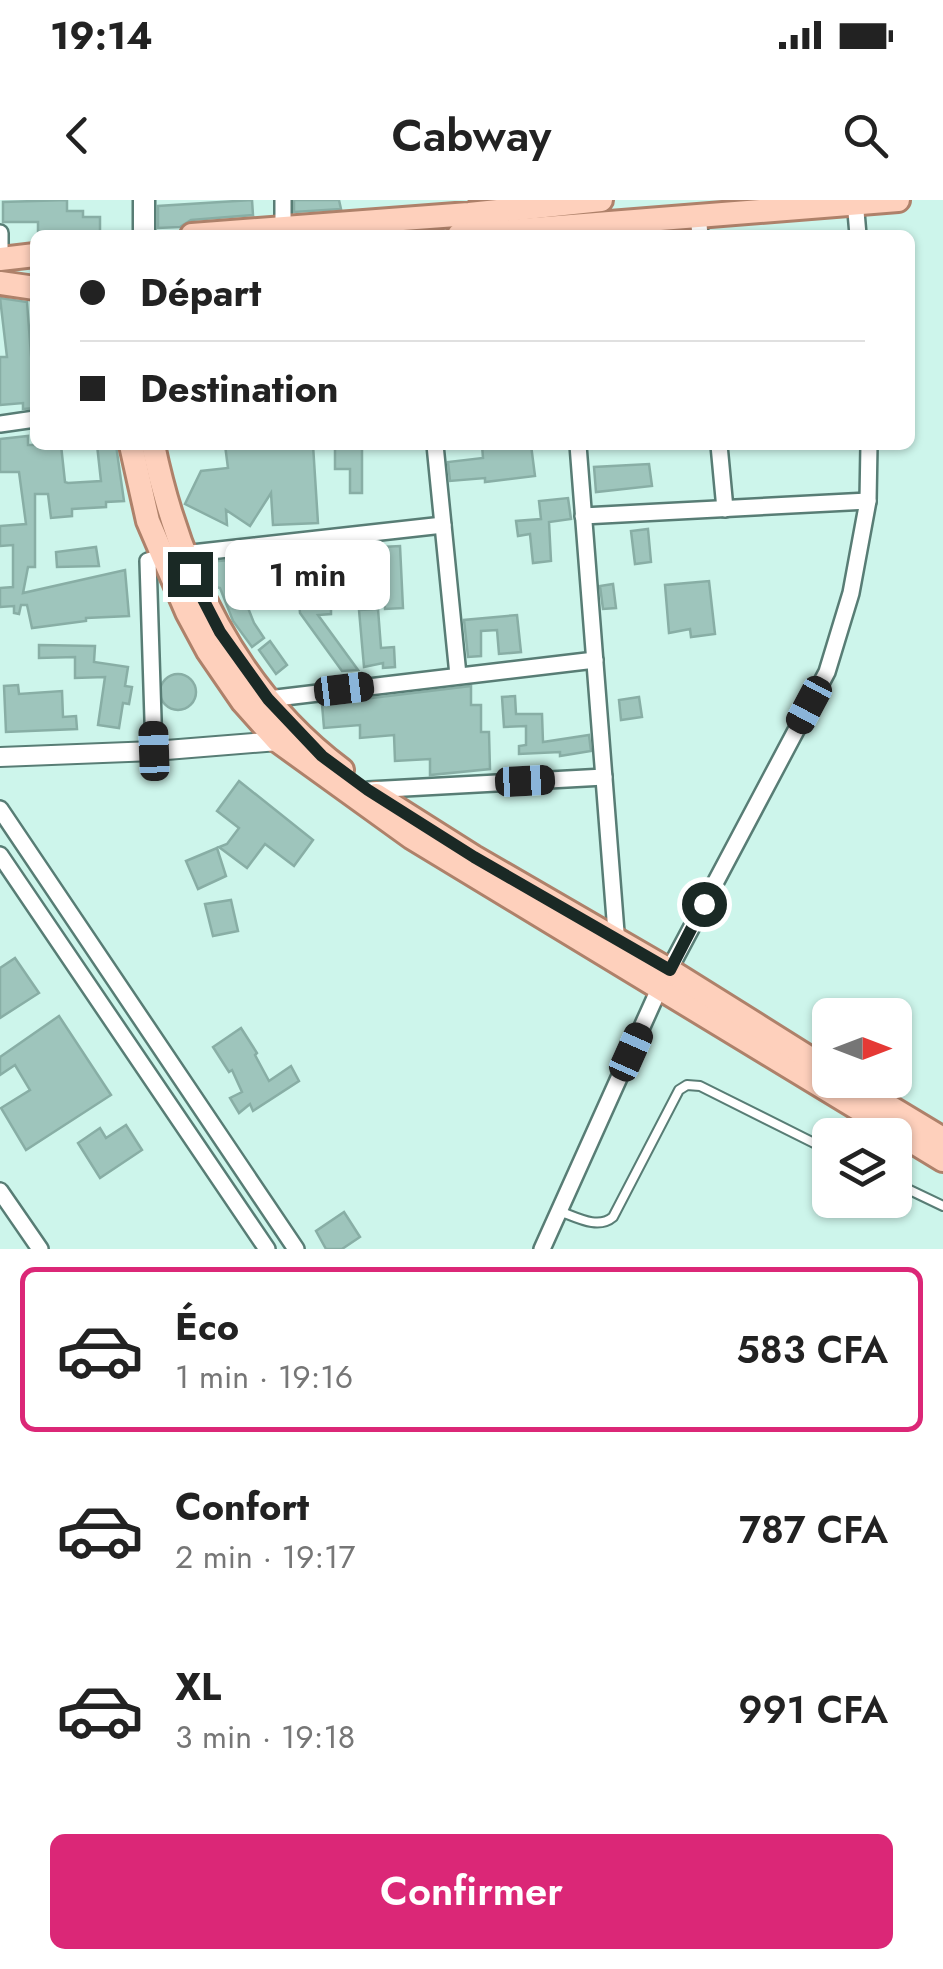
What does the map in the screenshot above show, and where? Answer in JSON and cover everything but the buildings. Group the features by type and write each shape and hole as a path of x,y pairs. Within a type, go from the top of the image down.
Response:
{"main road":[{"path":"144,200 144,230"},
{"path":"283,230 430,208 601,200"},
{"path":"559,230 699,225 855,202 898,200"},
{"path":"0,259 30,256"},
{"path":"0,283 30,287"},
{"path":"131,450 148,521 268,699 322,756 368,790 943,1160"},
{"path":"154,450 172,556 208,650 244,702 278,741 411,837 617,950"},
{"path":"664,979 812,1061"},
{"path":"875,1098 943,1139"}],"street":[{"path":"283,230 284,200"},
{"path":"855,202 858,230"},
{"path":"0,233 0,259"},
{"path":"0,424 30,420"},
{"path":"436,450 458,675"},
{"path":"578,450 617,950"},
{"path":"720,450 725,509"},
{"path":"542,1249 664,979 827,672 851,593 868,501 870,450"},
{"path":"584,516 868,501"},
{"path":"154,751 148,561 443,525"},
{"path":"268,699 595,660"},
{"path":"0,752 154,751 278,741"},
{"path":"368,790 604,777"},
{"path":"0,810 296,1249"},
{"path":"0,855 267,1249"},
{"path":"0,1191 40,1249"}],"lane":[{"path":"559,1211 596,1224 613,1217 679,1090 686,1085 700,1086 812,1141"},
{"path":"912,1191 943,1206"}],"route":[{"path":"190,574 220,632 268,699 322,756 405,814 670,970 704,904"}]}
